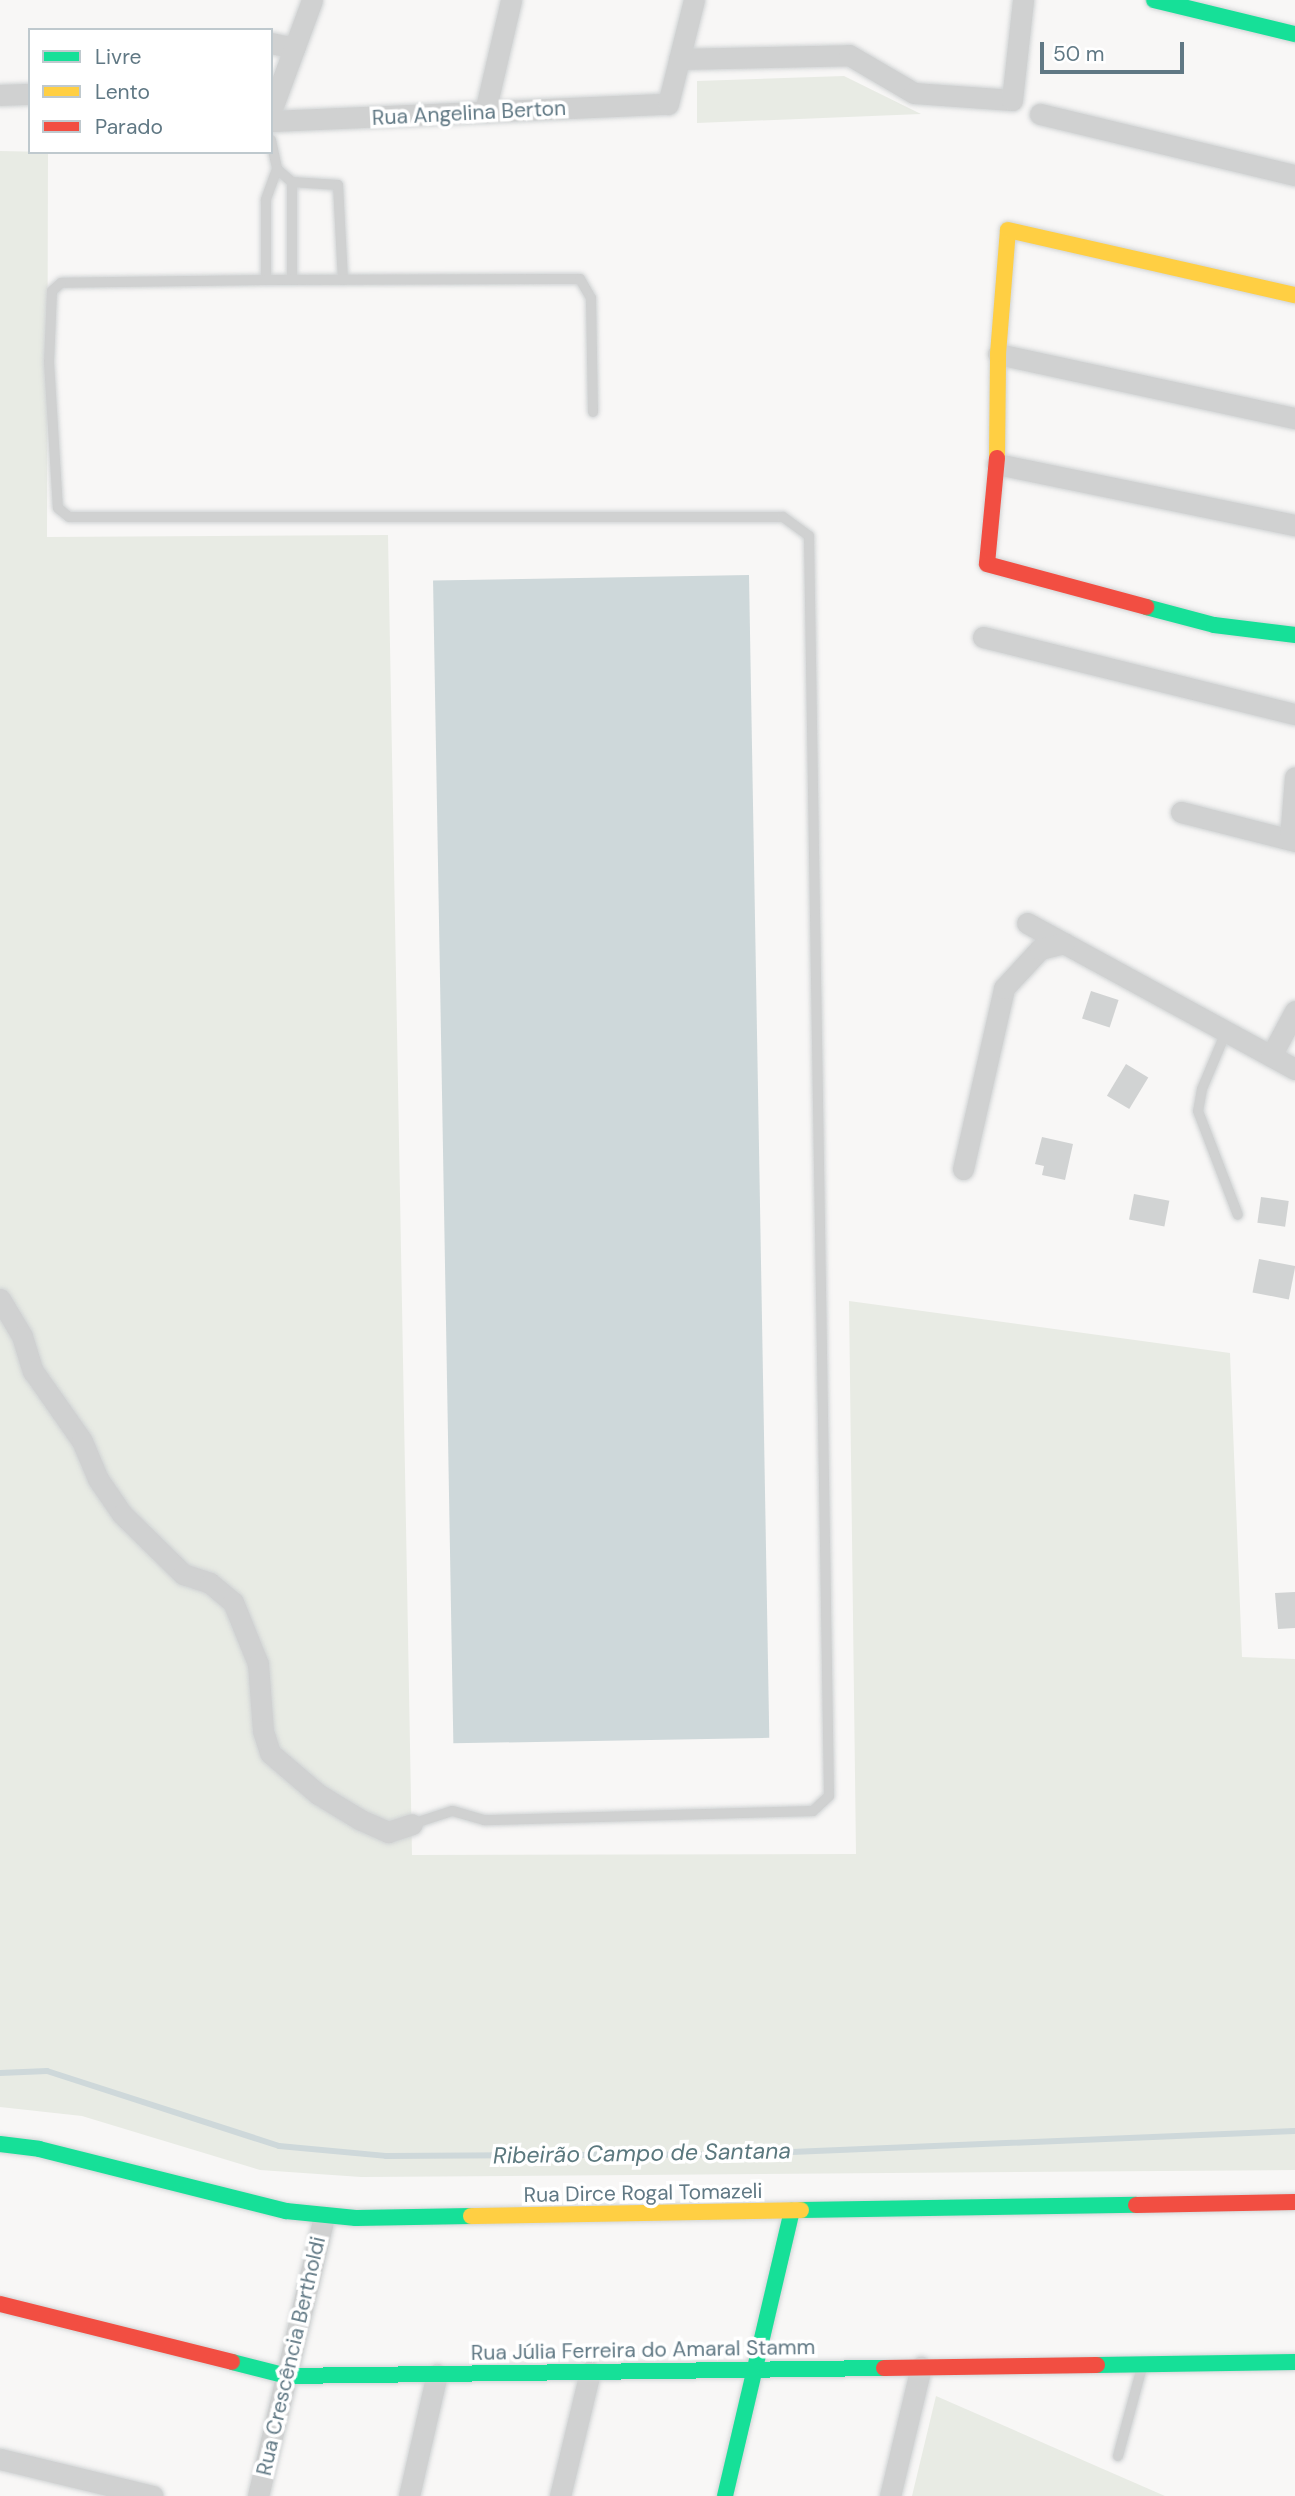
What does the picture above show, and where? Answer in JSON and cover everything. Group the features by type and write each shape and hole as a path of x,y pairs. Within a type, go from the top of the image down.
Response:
{"street":[{"path":"273,106 312,0"},
{"path":"485,112 512,0"},
{"path":"694,0 679,59 849,55 914,93 1012,100 1023,0"},
{"path":"1154,0 1295,34"},
{"path":"273,43 294,48"},
{"name":"Rua Angelina Berton","path":"273,121 668,104 679,59"},
{"path":"0,95 28,94"},
{"path":"1040,114 1295,175"},
{"path":"1295,295 1008,230 998,354 997,464 987,564 1214,625 1295,635"},
{"path":"998,354 1295,418"},
{"path":"997,464 1295,525"},
{"path":"983,638 1295,714"},
{"path":"1181,812 1293,840 1295,776"},
{"path":"1027,923 1295,1069"},
{"path":"963,1169 1004,988 1040,949 1064,943"},
{"path":"1271,1055 1295,1011"},
{"path":"0,1299 22,1336 33,1371 82,1441 98,1479 122,1514 183,1574 210,1583 233,1602 258,1664 263,1731 270,1753 318,1794 361,1820 388,1832 411,1824"},
{"name":"Rua Dirce Rogal Tomazeli","path":"0,2144 39,2148 242,2202 324,2217 1295,2202"},
{"path":"725,2496 792,2211"},
{"name":"Rua Crescência Bertholdi","path":"258,2496 324,2217"},
{"name":"Rua Júlia Ferreira do Amaral Stamm","path":"0,2304 287,2376 1295,2362"},
{"path":"890,2496 921,2367"},
{"path":"561,2496 590,2372"},
{"path":"409,2496 438,2374"},
{"path":"0,2459 153,2496"}],"lane":[{"path":"266,280 266,200 277,169 273,150"},
{"path":"277,169 292,182 332,182 341,190 344,280"},
{"path":"292,182 292,280"},
{"path":"411,1824 452,1811 484,1820 813,1811 829,1796 809,536 783,517 69,517 58,508 49,362 52,291 61,283 580,279 591,298 593,412"},
{"path":"1226,1032 1202,1088 1198,1111 1238,1215"},
{"path":"1118,2456 1142,2364"}],"shaded area":[{"path":"844,76 921,114 697,123 697,81"},
{"path":"0,151 48,154 47,537 388,535 412,1855 856,1854 849,1301 1230,1353 1242,1657 1295,1659 1295,2170 361,2177 260,2170 82,2116 0,2107"},
{"path":"749,575 769,1738 453,1743 433,581"},
{"path":"936,2396 1165,2496 912,2496"}],"building":[{"path":"1091,991 1119,1000 1110,1028 1082,1019"},
{"path":"1126,1064 1148,1077 1129,1109 1107,1096"},
{"path":"1042,1137 1073,1144 1065,1180 1042,1175 1044,1166 1035,1164"},
{"path":"1134,1194 1169,1201 1164,1226 1129,1220"},
{"path":"1261,1197 1289,1201 1285,1227 1257,1223"},
{"path":"1259,1259 1295,1266 1289,1299 1253,1292"},
{"path":"1295,1592 1295,1628 1278,1629 1275,1593"}],"waterway":[{"name":"Ribeirão Campo de Santana","path":"0,2073 47,2071 279,2146 386,2156 744,2154 1295,2131"}],"traffic: fast":[{"path":"1154,0 1295,34"},
{"path":"1146,607 1214,625 1295,635"},
{"path":"0,2144 39,2149 286,2211 356,2218 471,2216"},
{"path":"801,2210 1136,2205"},
{"path":"725,2496 792,2211"},
{"path":"232,2362 287,2376 884,2368"},
{"path":"1097,2365 1295,2362"}],"traffic: slow":[{"path":"997,458 998,354 1008,230 1295,295"},
{"path":"471,2216 801,2210"}],"traffic: jam":[{"path":"997,458 987,564 1146,607"},
{"path":"1136,2205 1295,2202"},
{"path":"0,2304 232,2362"},
{"path":"884,2368 1097,2365"}]}
